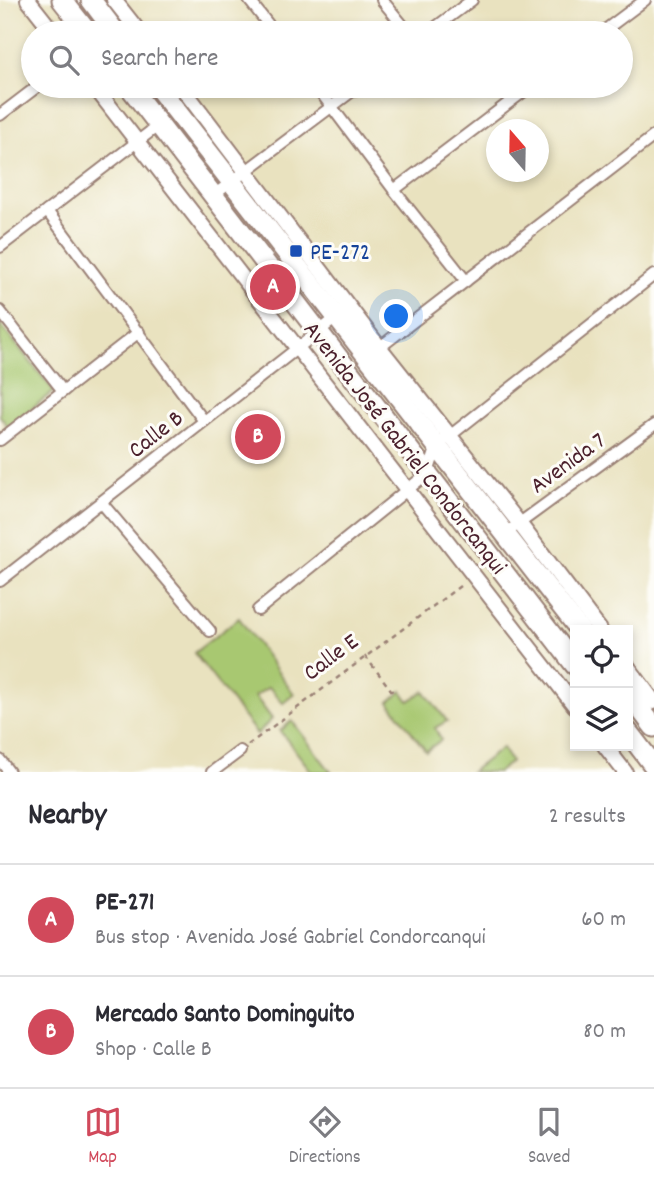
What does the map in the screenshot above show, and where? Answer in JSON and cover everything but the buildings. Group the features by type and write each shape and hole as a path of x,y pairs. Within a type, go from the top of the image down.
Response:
{"highway":[{"path":"62,0 79,21"},
{"path":"91,0 107,21"},
{"name":"Avenida José Gabriel Condorcanqui","path":"138,98 570,658"},
{"name":"Avenida José Gabriel Condorcanqui","path":"168,98 240,176 337,318 373,352 512,529 577,625"},
{"path":"633,700 654,727"},
{"path":"633,739 654,766"}],"street":[{"path":"28,0 45,21"},
{"path":"114,0 131,21"},
{"path":"249,0 266,21"},
{"path":"382,0 399,21"},
{"path":"444,21 472,0"},
{"path":"617,21 645,0"},
{"path":"0,115 22,98"},
{"name":"Avenida José Gabriel Condorcanqui","path":"103,98 570,699"},
{"name":"Avenida José Gabriel Condorcanqui","path":"189,98 240,176 373,352"},
{"path":"326,98 466,281"},
{"path":"214,195 343,98"},
{"path":"394,190 515,98"},
{"path":"0,247 159,125"},
{"path":"373,352 653,140"},
{"path":"47,211 204,421"},
{"path":"258,610 428,473 443,441 654,275"},
{"path":"0,311 63,391"},
{"name":"Calle B","path":"0,581 337,318"},
{"path":"2,434 139,332"},
{"name":"Avenida 7","path":"512,529 654,425"},
{"path":"101,502 210,631"},
{"name":"Avenida José Gabriel Condorcanqui","path":"512,529 596,625"},
{"path":"633,674 654,702"},
{"path":"212,772 240,751"},
{"path":"609,751 625,772"},
{"path":"0,760 9,772"}],"path":[{"name":"Calle E","path":"240,751 475,575"},
{"path":"365,656 395,695"}],"green space":[{"path":"0,324 54,391 8,427 0,416"},
{"path":"239,618 294,694 283,703 269,687 255,696 272,719 257,734 194,653"},
{"path":"402,691 409,701 424,691 447,721 435,728 441,740 426,751 389,702"},
{"path":"292,721 331,772 312,772 280,731"},
{"path":"502,748 511,762 498,772 471,772"}],"place":[{"name":"PE-272","path":"296,251"},
{"name":"PE-271","path":"273,287"},
{"name":"Mercado Santo Dominguito","path":"258,437"}]}
